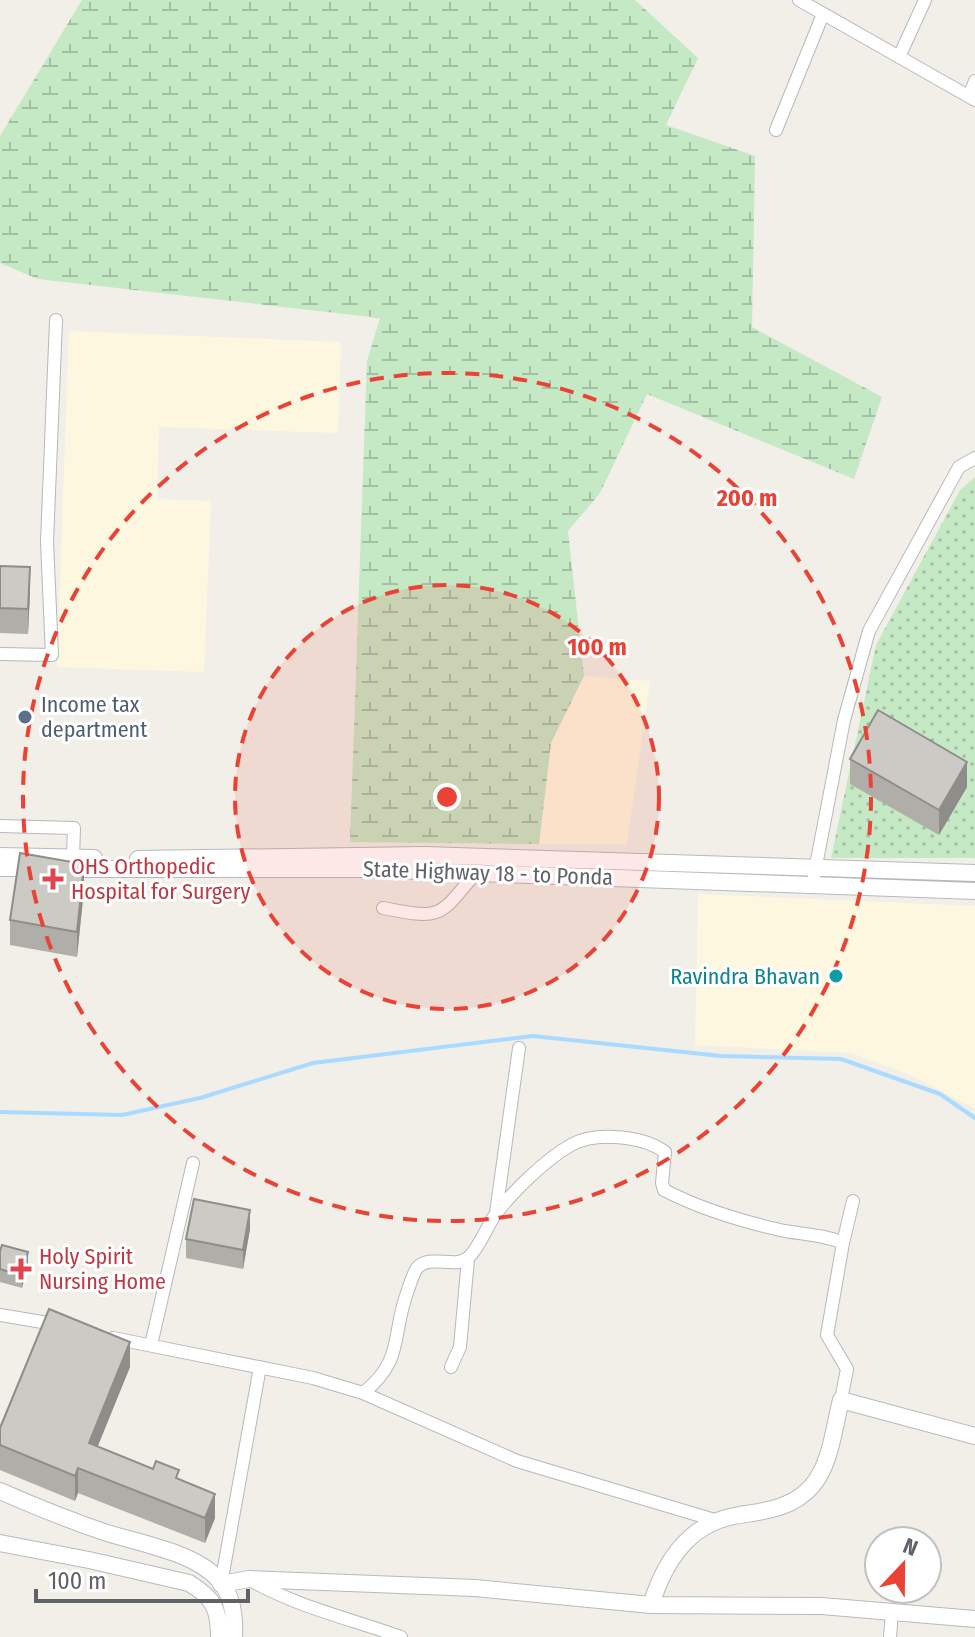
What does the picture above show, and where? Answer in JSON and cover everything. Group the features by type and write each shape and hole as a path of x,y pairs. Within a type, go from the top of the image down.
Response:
{"main road":[{"name":"State Highway 18 - to Ponda","path":"0,856 425,855 814,877 975,891"},
{"name":"State Highway 18 - to Ponda","path":"0,868 814,877 975,873"},
{"path":"651,1605 664,1569 676,1551 702,1527 774,1509 793,1501 811,1487 822,1470 841,1400 975,1436"},
{"path":"1,1492 52,1514 154,1546 196,1563 218,1578 229,1595 235,1621 234,1637"},
{"path":"0,1543 189,1583 203,1591 213,1603 219,1615 219,1637"},
{"path":"221,1584 249,1579 475,1588 651,1605 822,1606 975,1619"}],"street":[{"path":"799,0 972,98 975,81"},
{"path":"899,57 925,0"},
{"path":"776,130 823,14"},
{"path":"0,654 52,655 47,542 56,320"},
{"path":"814,877 844,720 869,631 959,467 975,458"},
{"path":"0,826 74,828 73,858"},
{"path":"383,908 426,917 447,907 477,871"},
{"path":"496,1213 519,1048"},
{"path":"451,1367 460,1347 468,1259 496,1213 549,1161 573,1144 594,1138 652,1144 665,1152 662,1183 664,1190 675,1196 738,1220 780,1230 814,1233 843,1243"},
{"path":"151,1345 193,1163"},
{"path":"841,1400 847,1369 827,1335 853,1201"},
{"path":"363,1393 380,1380 391,1361 403,1303 416,1269 424,1263 456,1263 468,1259"},
{"path":"0,1315 69,1327"},
{"path":"94,1333 260,1367 363,1393 517,1461 718,1521"},
{"path":"221,1584 260,1367"},
{"path":"249,1579 283,1599 338,1614 401,1637"},
{"path":"890,1637 892,1612"}],"shaded area":[{"path":"69,331 341,342 338,433 159,427 157,499 211,501 204,672 57,667"},
{"path":"584,676 650,681 627,844 539,844 551,743"},
{"name":"Ravindra Bhavan","path":"698,894 975,906 975,1109 915,1077 851,1053 695,1045"}],"green space":[{"path":"82,0 635,0 698,58 666,125 755,156 752,327 882,397 854,479 647,394 600,493 568,531 584,676 551,743 539,844 350,842 367,361 380,318 38,279 0,263 0,136"},
{"path":"975,477 975,858 831,858 876,645 960,490"}],"building":[{"path":"0,566 30,567 28,609 0,608"},
{"path":"878,710 967,762 939,810 850,759"},
{"path":"20,853 84,864 77,932 10,920"},
{"path":"194,1199 250,1210 243,1250 186,1239"},
{"path":"2,1245 28,1252 22,1276 0,1269"},
{"path":"49,1309 130,1342 89,1443 153,1469 156,1461 179,1470 176,1478 215,1494 205,1518 78,1468 75,1476 0,1445 0,1428"}],"waterway":[{"path":"0,1112 122,1115 200,1098 313,1063 533,1036 721,1056 841,1059 940,1094 975,1118"}],"place":[{"name":"Income tax department","path":"25,717"},
{"name":"OHS Orthopedic Hospital for Surgery","path":"53,879"},
{"name":"Ravindra Bhavan","path":"836,976"},
{"name":"Holy Spirit Nursing Home","path":"21,1269"}]}
